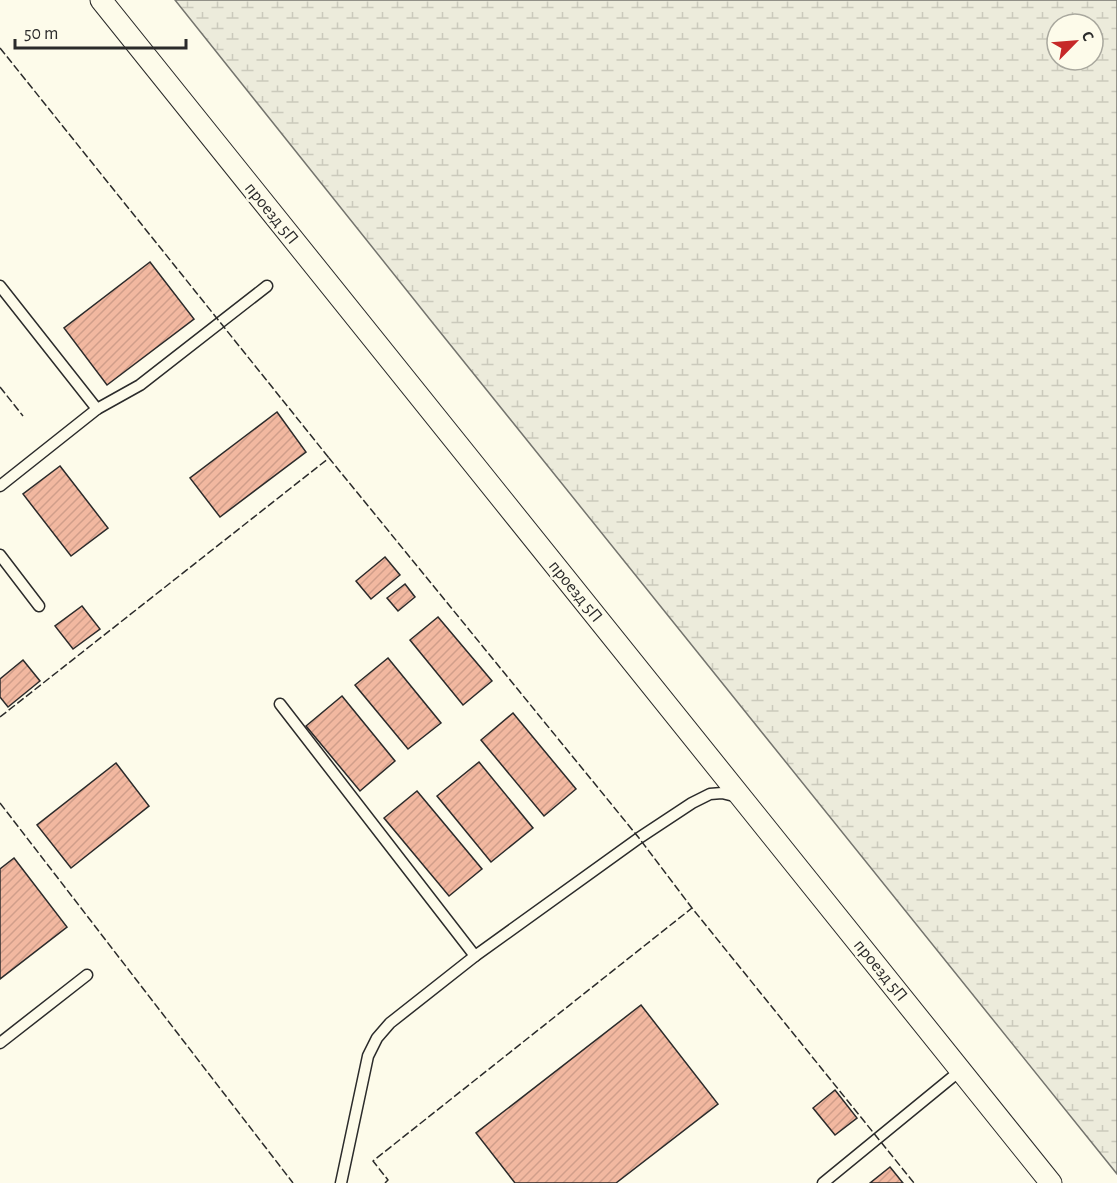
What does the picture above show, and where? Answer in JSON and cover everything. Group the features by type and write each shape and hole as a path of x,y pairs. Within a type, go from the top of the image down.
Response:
{"street":[{"name":"проезд 5П","path":"100,0 1052,1183"}],"lane":[{"path":"0,286 97,409"},
{"path":"0,486 97,409 140,385 267,286"},
{"path":"0,555 39,606"},
{"path":"279,704 475,956"},
{"path":"341,1183 368,1056 377,1038 390,1023 475,956 639,838 692,803 710,794 722,793 734,795 746,801"},
{"path":"0,1043 87,975"},
{"path":"824,1183 961,1070"}],"green space":[{"path":"175,0 1117,0 1117,1174 432,322"}],"building":[{"path":"150,262 194,319 107,385 64,328"},
{"path":"277,412 306,452 220,517 190,478"},
{"path":"60,466 108,528 71,556 23,494"},
{"path":"385,557 400,575 371,599 356,581"},
{"path":"405,584 415,597 398,611 387,598"},
{"path":"82,606 100,629 73,649 55,626"},
{"path":"438,617 492,681 463,705 410,640"},
{"path":"388,658 441,723 408,749 355,685"},
{"path":"23,660 40,681 8,707 0,697 0,679"},
{"path":"342,696 395,761 360,791 306,726"},
{"path":"513,713 576,789 544,816 481,740"},
{"path":"479,762 533,828 491,862 437,796"},
{"path":"116,763 149,806 71,868 37,825"},
{"path":"417,791 482,869 449,896 384,818"},
{"path":"14,858 67,927 0,979 0,869"},
{"path":"641,1005 718,1104 616,1183 515,1183 476,1133"},
{"path":"835,1090 857,1118 835,1135 813,1108"},
{"path":"890,1167 903,1183 870,1183"}],"fence":[{"path":"0,48 329,458"},
{"path":"0,387 23,416"},
{"path":"0,717 329,458 639,838 692,908 914,1183"},
{"path":"0,803 293,1183"},
{"path":"385,1183 388,1180 373,1161 692,908"}]}
